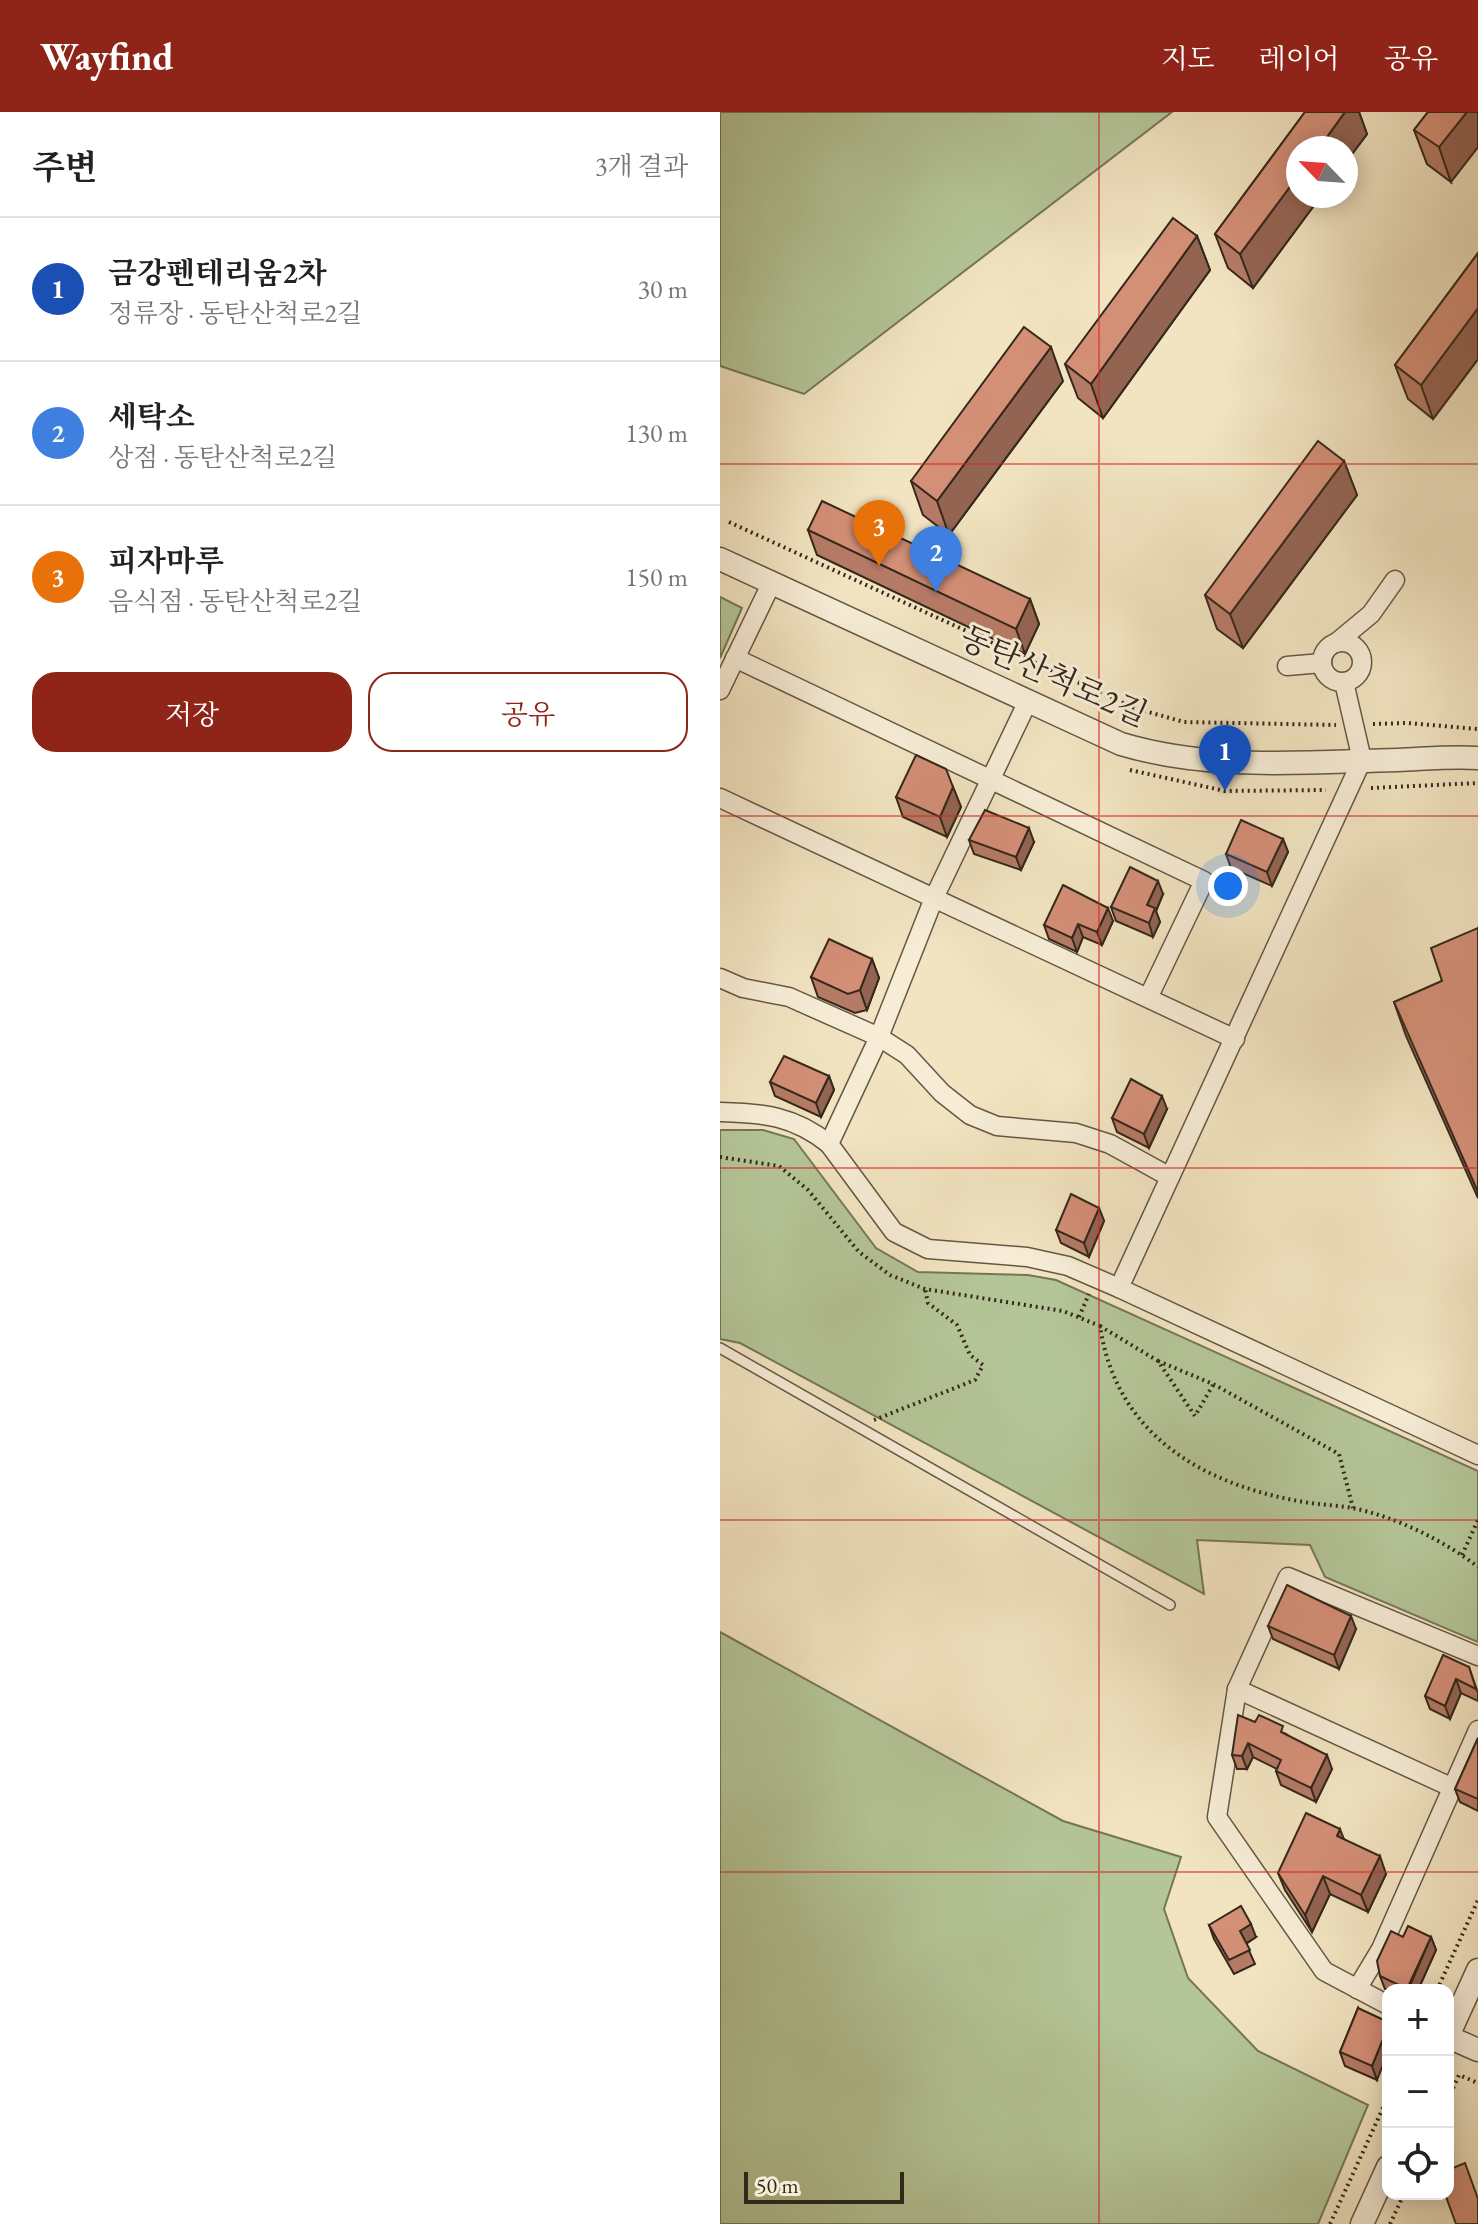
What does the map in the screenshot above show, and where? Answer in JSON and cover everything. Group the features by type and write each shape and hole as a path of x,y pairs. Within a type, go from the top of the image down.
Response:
{"street":[{"name":"동탄산척로2길","path":"720,559 1121,744 1151,753 1221,763 1478,758"},
{"path":"1344,682 1327,675 1322,663 1326,651 1371,614 1395,580"},
{"path":"720,690 772,582"},
{"path":"1344,682 1360,671 1359,652 1371,614"},
{"path":"1336,643 1349,644 1359,652"},
{"path":"735,658 1204,881 1149,996"},
{"path":"1287,666 1322,663"},
{"path":"1119,1288 1362,760 1344,682"},
{"path":"829,1144 879,1037 934,898 989,777 1028,701"},
{"path":"720,798 1149,996 1235,1039"},
{"path":"720,978 743,988 789,997 879,1037 907,1055 942,1093 970,1115 997,1126 1076,1133 1110,1144 1170,1177"},
{"path":"720,1112 783,1116 808,1127 829,1144 894,1232 928,1249 1027,1257 1068,1266 1478,1455"},
{"path":"1382,2002 1324,1971 1217,1817 1237,1689 1288,1577 1478,1656"},
{"path":"1237,1689 1453,1788"},
{"path":"1357,1989 1381,1949 1478,1730"},
{"path":"1454,2023 1478,1970"},
{"path":"1454,2039 1478,2050"},
{"path":"1362,2224 1382,2180"}],"lane":[{"path":"720,1348 1170,1605"}],"path":[{"path":"729,522 1134,708 1184,722 1407,723 1478,729"},
{"path":"720,1157 779,1166 808,1190 859,1252 890,1275 925,1289 1063,1311 1100,1326 1158,1361 1213,1384 1339,1454 1353,1508"},
{"path":"1079,1317 1093,1284"},
{"path":"872,1421 975,1380 983,1365 970,1355 957,1325 928,1303 925,1289"},
{"path":"1100,1326 1105,1356 1117,1387 1142,1422 1168,1448 1195,1468 1232,1483 1304,1502 1353,1508 1382,1517 1462,1555 1478,1567"},
{"path":"1158,1361 1195,1416 1213,1384"},
{"path":"1462,1555 1478,1520"},
{"path":"1440,1984 1478,1900"},
{"path":"1454,2086 1459,2075 1478,2083"},
{"path":"1330,2224 1382,2110"},
{"path":"1390,2224 1401,2200"}],"green space":[{"path":"720,112 1172,112 804,394 720,366"},
{"path":"720,597 742,608 720,658"},
{"path":"720,1130 763,1130 794,1139 876,1248 918,1272 1028,1275 1056,1280 1478,1471 1478,1642 1325,1577 1310,1545 1197,1540 1204,1594 740,1343 720,1339"},
{"path":"720,1632 1063,1821 1181,1857 1164,1909 1188,1978 1258,2051 1368,2105 1318,2224 720,2224"}],"building":[{"path":"1305,112 1345,112 1328,136 1287,136"},
{"path":"1428,112 1467,112 1439,147 1414,130"},
{"path":"1286,138 1286,192 1240,254 1215,234"},
{"path":"1173,218 1197,236 1091,384 1065,364"},
{"path":"1478,253 1478,308 1421,385 1395,365"},
{"path":"1024,327 1051,347 937,501 911,481"},
{"path":"1318,441 1344,461 1230,614 1205,595"},
{"path":"822,501 1030,599 1016,629 808,530"},
{"path":"916,755 946,769 953,787 940,817 896,797"},
{"path":"985,810 1029,828 1016,857 969,840"},
{"path":"1241,820 1283,839 1267,872 1226,854"},
{"path":"1130,867 1158,881 1147,905 1155,908 1149,923 1111,907"},
{"path":"1063,885 1108,908 1097,932 1078,924 1072,938 1044,925"},
{"path":"1478,928 1478,1192 1394,1002 1442,981 1431,948"},
{"path":"829,939 872,959 860,990 848,994 811,977"},
{"path":"784,1056 829,1076 816,1103 770,1082"},
{"path":"1131,1079 1162,1096 1144,1134 1112,1118"},
{"path":"1071,1194 1099,1208 1084,1243 1056,1230"},
{"path":"1287,1585 1351,1616 1334,1655 1268,1626"},
{"path":"1443,1655 1469,1667 1476,1689 1456,1679 1445,1706 1425,1696"},
{"path":"1238,1715 1255,1722 1259,1715 1283,1726 1281,1732 1327,1755 1311,1788 1276,1771 1281,1760 1248,1743 1242,1756 1232,1755"},
{"path":"1478,1738 1478,1799 1455,1789"},
{"path":"1306,1813 1340,1829 1337,1836 1380,1856 1361,1895 1323,1876 1305,1915 1278,1873"},
{"path":"1241,1906 1251,1924 1240,1931 1250,1950 1229,1960 1209,1925"},
{"path":"1408,1926 1431,1937 1409,1984 1397,1984 1380,1976 1377,1961 1391,1931 1403,1937"},
{"path":"1358,2008 1382,2019 1382,2042 1372,2066 1340,2052"},
{"path":"1465,2163 1478,2199 1478,2224 1456,2224 1447,2200 1454,2200 1454,2168"}],"place":[{"name":"피자마루","path":"879,566"},
{"name":"세탁소","path":"936,592"},
{"name":"금강펜테리움2차","path":"1225,791"}]}
